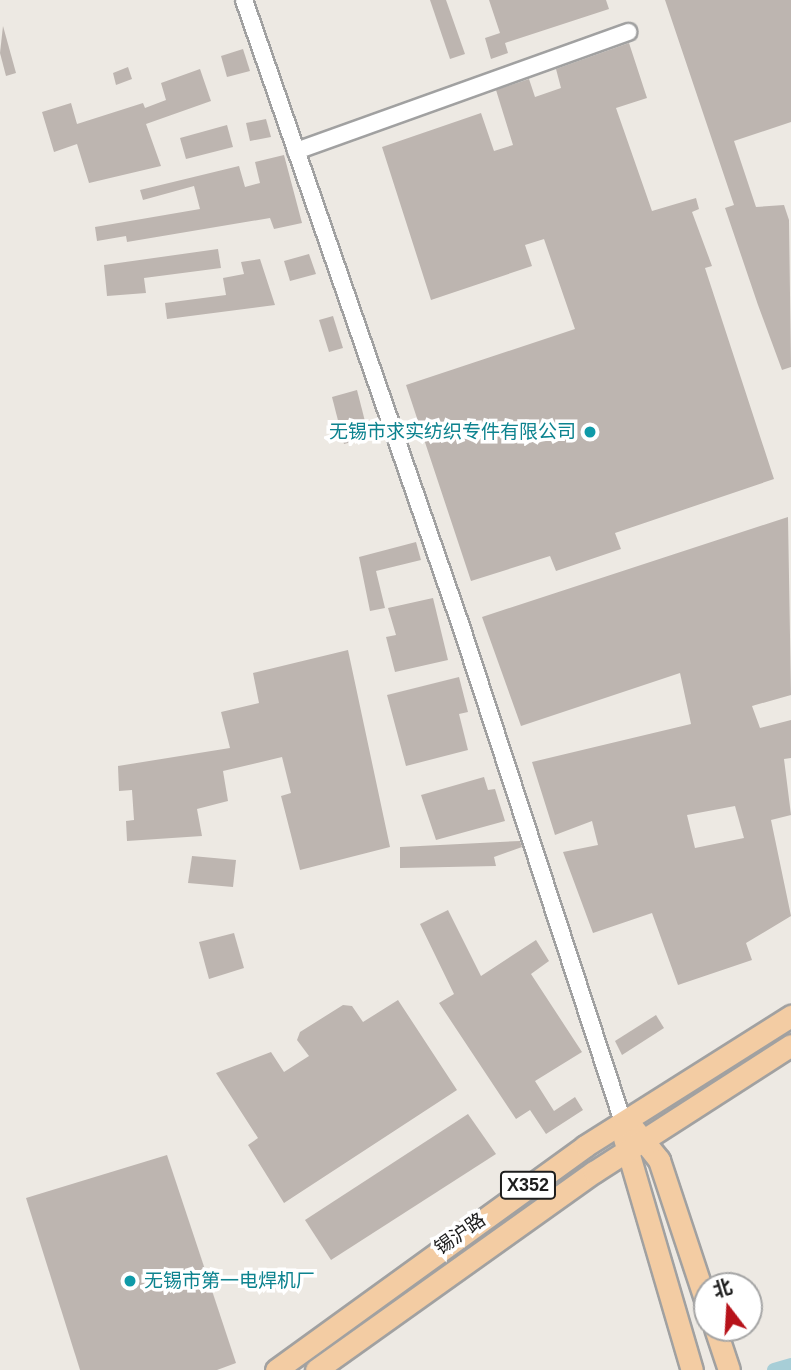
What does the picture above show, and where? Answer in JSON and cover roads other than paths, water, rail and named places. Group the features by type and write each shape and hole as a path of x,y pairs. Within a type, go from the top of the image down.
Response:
{"main road":[{"name":"锡沪路","path":"276,1370 623,1122 791,1016"},
{"name":"锡沪路","path":"316,1370 646,1136 791,1045"},
{"path":"623,1122 646,1136 695,1272"},
{"path":"623,1122 625,1151 692,1370"},
{"path":"720,1342 728,1368"}],"street":[{"path":"244,0 623,1122"},
{"path":"296,151 628,33"}],"waterway":[{"path":"774,1370 791,1365"}],"place":[{"name":"无锡市求实纺织专件有限公司","path":"590,432"},
{"name":"无锡市第一电焊机厂","path":"130,1281"}]}
